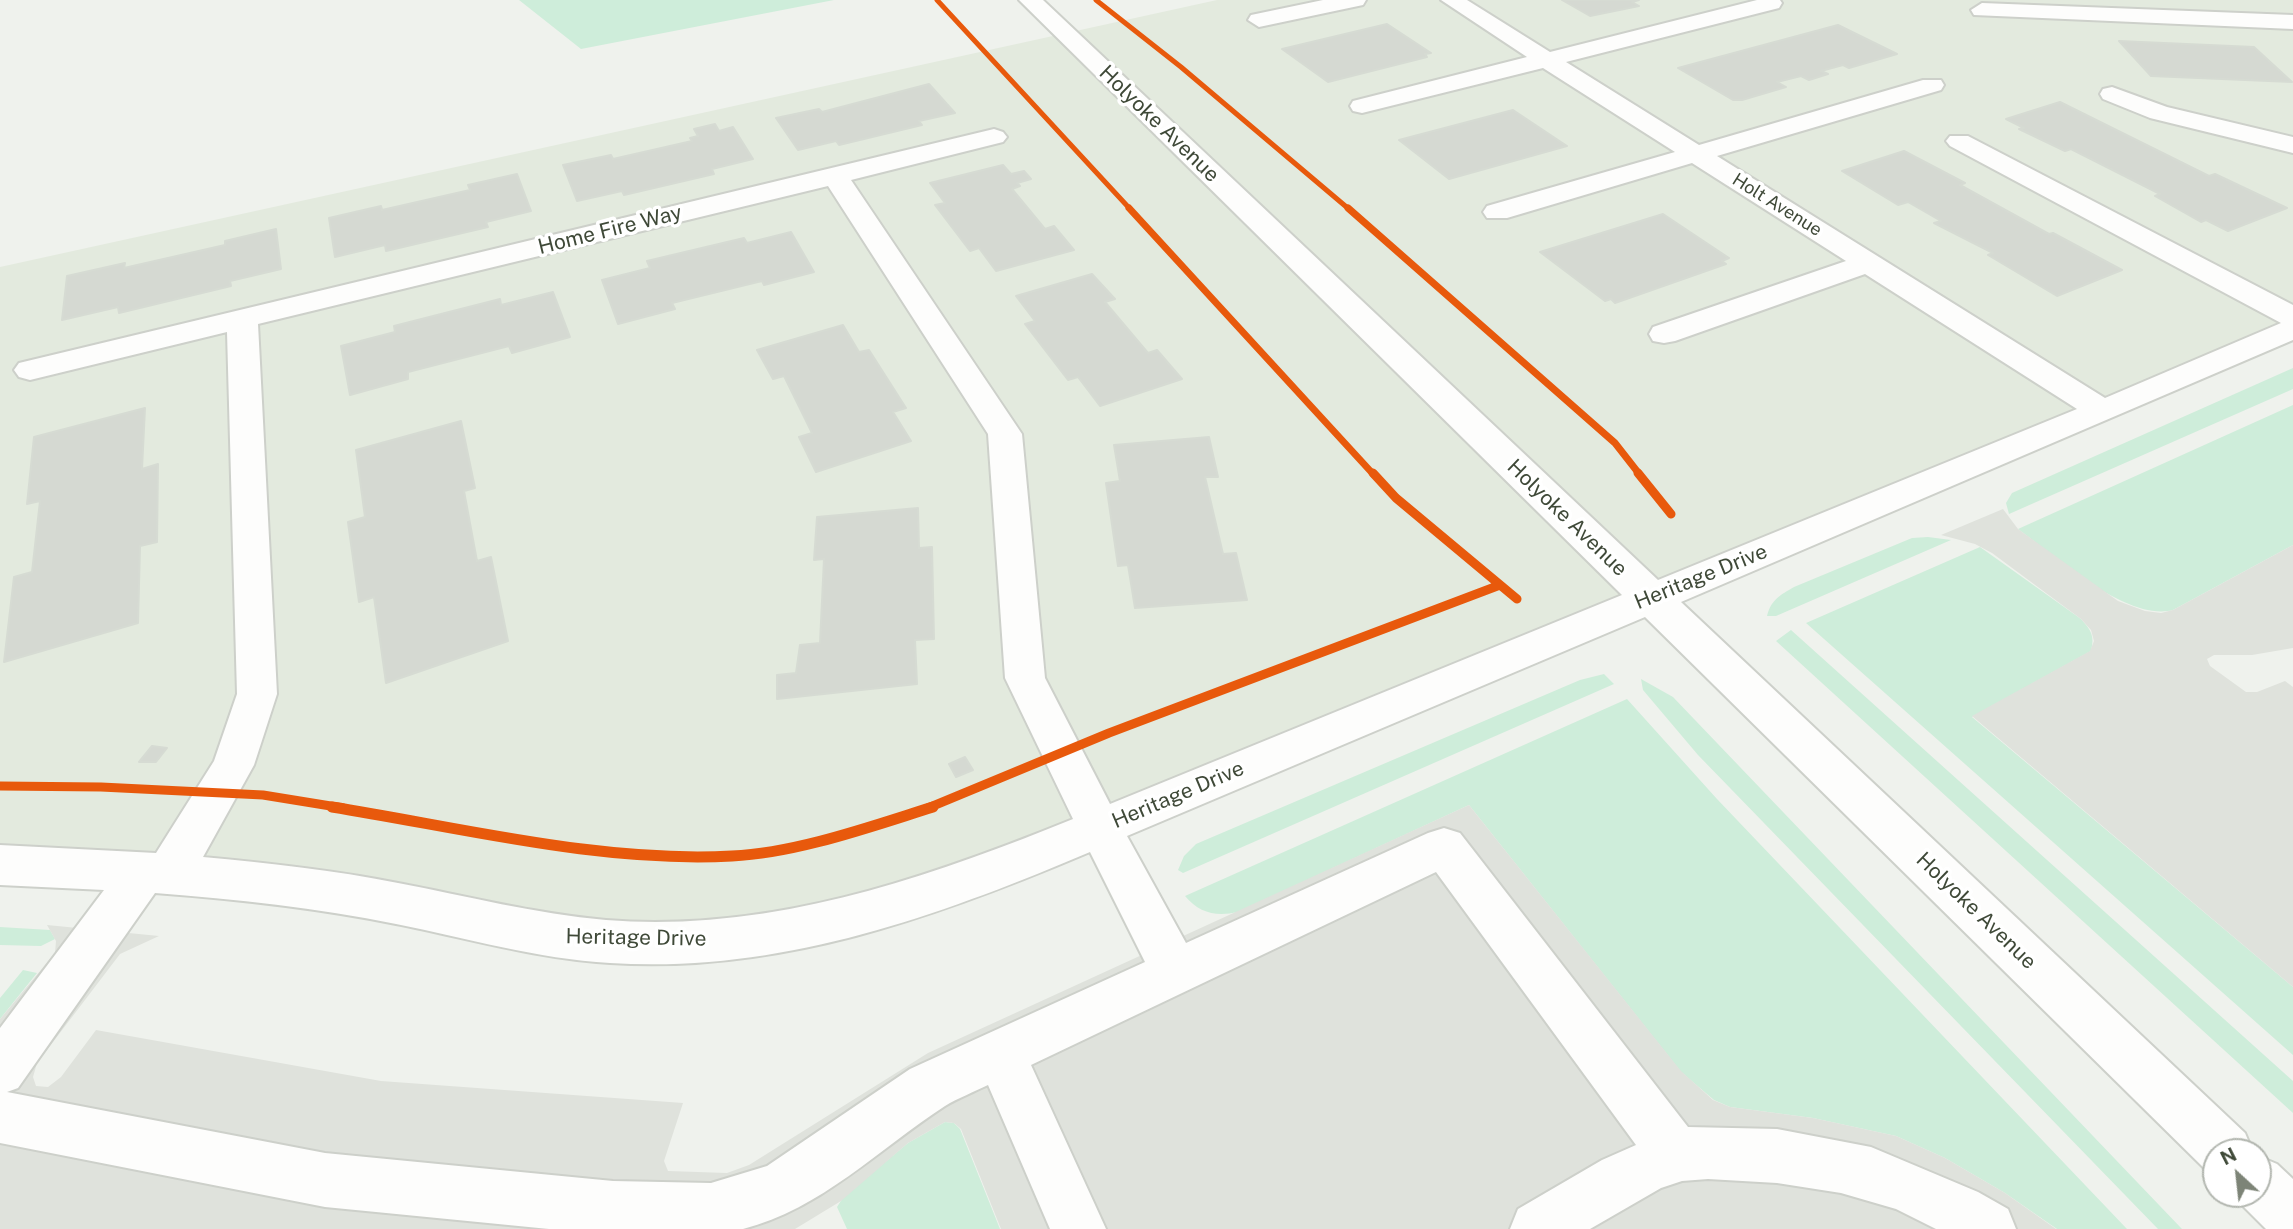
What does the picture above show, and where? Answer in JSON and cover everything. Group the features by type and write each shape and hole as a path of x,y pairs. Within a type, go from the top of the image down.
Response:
{"street":[{"name":"Holyoke Avenue","path":"1030,0 2211,1138"},
{"path":"1259,20 1355,0"},
{"name":"Holt Avenue","path":"1451,0 2103,411"},
{"path":"2283,0 2293,6"},
{"path":"1362,106 1771,2"},
{"path":"1982,10 2293,22"},
{"path":"1497,212 1932,85"},
{"path":"2112,94 2159,113 2293,145"},
{"name":"Home Fire Way","path":"30,370 994,138"},
{"path":"1959,141 2293,317"},
{"path":"835,176 1006,434 1025,678 1176,971"},
{"path":"1664,334 1869,263"},
{"path":"0,1069 157,871 239,755 251,724 257,694 242,319"},
{"name":"Heritage Drive","path":"0,865 157,871 241,878 365,897 557,937 642,943 734,940 799,930 925,898 1100,828 2103,411 2293,329"},
{"path":"0,1117 325,1180 609,1218 711,1210 762,1197 786,1185 848,1145 928,1087 1444,847 1677,1156"},
{"path":"1000,1053 1078,1229"},
{"path":"1538,1229 1645,1167 1677,1156 1718,1153 1823,1160 1904,1185 1988,1229"},
{"path":"2272,1197 2293,1217"}],"shaded area":[{"path":"1217,0 2293,0 2293,329 1100,828 734,940 0,865 0,267"},
{"path":"2003,509 2018,529 2118,601 2145,611 2161,613 2173,610 2293,545 2293,648 2252,655 2214,655 2207,659 2210,666 2246,692 2257,692 2285,681 2293,687 2293,987 1972,716 2090,651 2094,641 2091,630 2081,619 1992,553 1975,544 1941,535"},
{"path":"1469,805 1681,1071 1713,1100 1730,1107 1813,1118 1896,1136 1945,1158 2005,1193 2056,1229 1001,1229 961,1129 954,1123 945,1122 908,1143 841,1201 795,1229 0,1229 0,1019 55,953 56,941 47,925 159,936 120,954 37,1063 33,1077 36,1086 48,1087 61,1077 96,1030 381,1081 683,1103 664,1161 668,1171 727,1173 749,1165 928,1053"}],"green space":[{"path":"519,0 834,0 581,49"},
{"path":"2293,368 2293,389 2009,514 2006,503 2012,493"},
{"path":"2293,405 2293,545 2173,610 2155,611 2113,597 2071,570 2018,529"},
{"path":"1912,538 1951,540 1776,616 1767,616 1777,598 1794,587"},
{"path":"1980,547 2081,619 2090,630 2093,641 2091,651 1972,717 2293,987 2293,1055 1806,623"},
{"path":"1791,630 2293,1081 2293,1113 1776,641"},
{"path":"1604,674 1614,684 1183,873 1178,870 1184,856 1196,844 1580,680"},
{"path":"1641,679 1673,697 2182,1229 2158,1229 1698,755 1643,690"},
{"path":"1627,699 1717,799 2127,1229 2057,1229 2005,1193 1945,1158 1896,1136 1813,1118 1730,1107 1714,1100 1681,1072 1469,805 1238,912 1208,912 1185,896"},
{"path":"0,927 50,930 55,939 41,946 0,945"},
{"path":"23,970 37,973 0,1019 0,998"},
{"path":"945,1122 954,1123 960,1129 1000,1229 847,1229 837,1207 844,1196 908,1143"}],"building":[{"path":"1562,0 1639,0 1632,2 1639,6 1590,16"},
{"path":"1387,24 1431,53 1425,54 1427,57 1328,82 1282,49"},
{"path":"1838,25 1897,54 1849,68 1843,65 1821,71 1828,74 1809,80 1801,76 1777,82 1786,87 1742,100 1733,100 1678,68"},
{"path":"2119,41 2254,47 2292,82 2151,76"},
{"path":"929,84 955,113 919,121 922,125 839,145 836,141 798,150 776,118 819,109 822,112"},
{"path":"2060,102 2209,176 2215,174 2287,208 2228,231 2206,220 2201,222 2155,196 2160,194 2071,149 2065,151 2019,129 2024,128 2006,119"},
{"path":"1513,110 1567,146 1449,179 1399,140"},
{"path":"715,124 719,131 733,127 753,159 712,169 714,174 624,195 622,191 577,201 563,165 611,155 613,159 692,141 690,138 698,136 694,129"},
{"path":"1904,151 1965,183 1960,185 2049,234 2053,233 2122,270 2057,296 1988,255 1993,253 1934,223 1941,221 1908,202 1898,205 1842,171"},
{"path":"1003,165 1011,174 1024,171 1031,179 1017,183 1020,186 1012,189 1045,229 1054,226 1074,250 996,271 979,248 970,251 935,205 945,203 930,183"},
{"path":"517,174 531,211 486,222 488,227 386,251 385,245 335,257 329,218 381,206 382,210 470,190 468,185"},
{"path":"1663,214 1729,258 1722,261 1726,264 1615,303 1611,299 1605,301 1540,252"},
{"path":"276,229 281,269 230,281 231,286 119,313 118,307 62,320 67,276 125,263 124,268 225,245 225,241"},
{"path":"791,232 814,272 764,285 762,281 672,303 675,309 618,324 602,280 650,268 647,261 744,238 747,243"},
{"path":"1092,274 1115,299 1105,302 1148,353 1157,350 1182,379 1100,406 1078,377 1068,380 1025,324 1035,321 1016,296"},
{"path":"553,292 570,337 512,353 509,346 408,372 408,379 350,395 341,346 395,332 394,326 500,299 501,305"},
{"path":"843,325 859,352 869,350 906,408 893,412 911,441 816,472 799,437 812,433 784,376 773,379 757,350"},
{"path":"145,408 142,469 158,464 157,542 140,546 138,623 4,662 14,577 32,572 40,501 27,504 34,437"},
{"path":"461,421 475,488 464,491 477,561 491,557 508,641 386,683 374,597 359,602 348,522 365,517 356,450"},
{"path":"1209,437 1218,477 1205,477 1223,554 1236,553 1247,600 1135,608 1128,565 1118,566 1106,483 1120,481 1114,445"},
{"path":"918,508 919,548 932,547 934,639 915,640 917,684 777,699 777,675 796,673 800,645 820,643 824,559 814,560 817,517"},
{"path":"152,746 167,748 156,762 139,762"},
{"path":"965,757 973,770 956,777 949,764"}],"cycle path":[{"path":"937,0 1396,498 1517,599"},
{"path":"1096,0 1181,67 1330,193 1615,443 1671,514"},
{"path":"0,786 101,787 263,795 635,857 735,856 842,836 935,806 1109,733 1500,585"}]}
